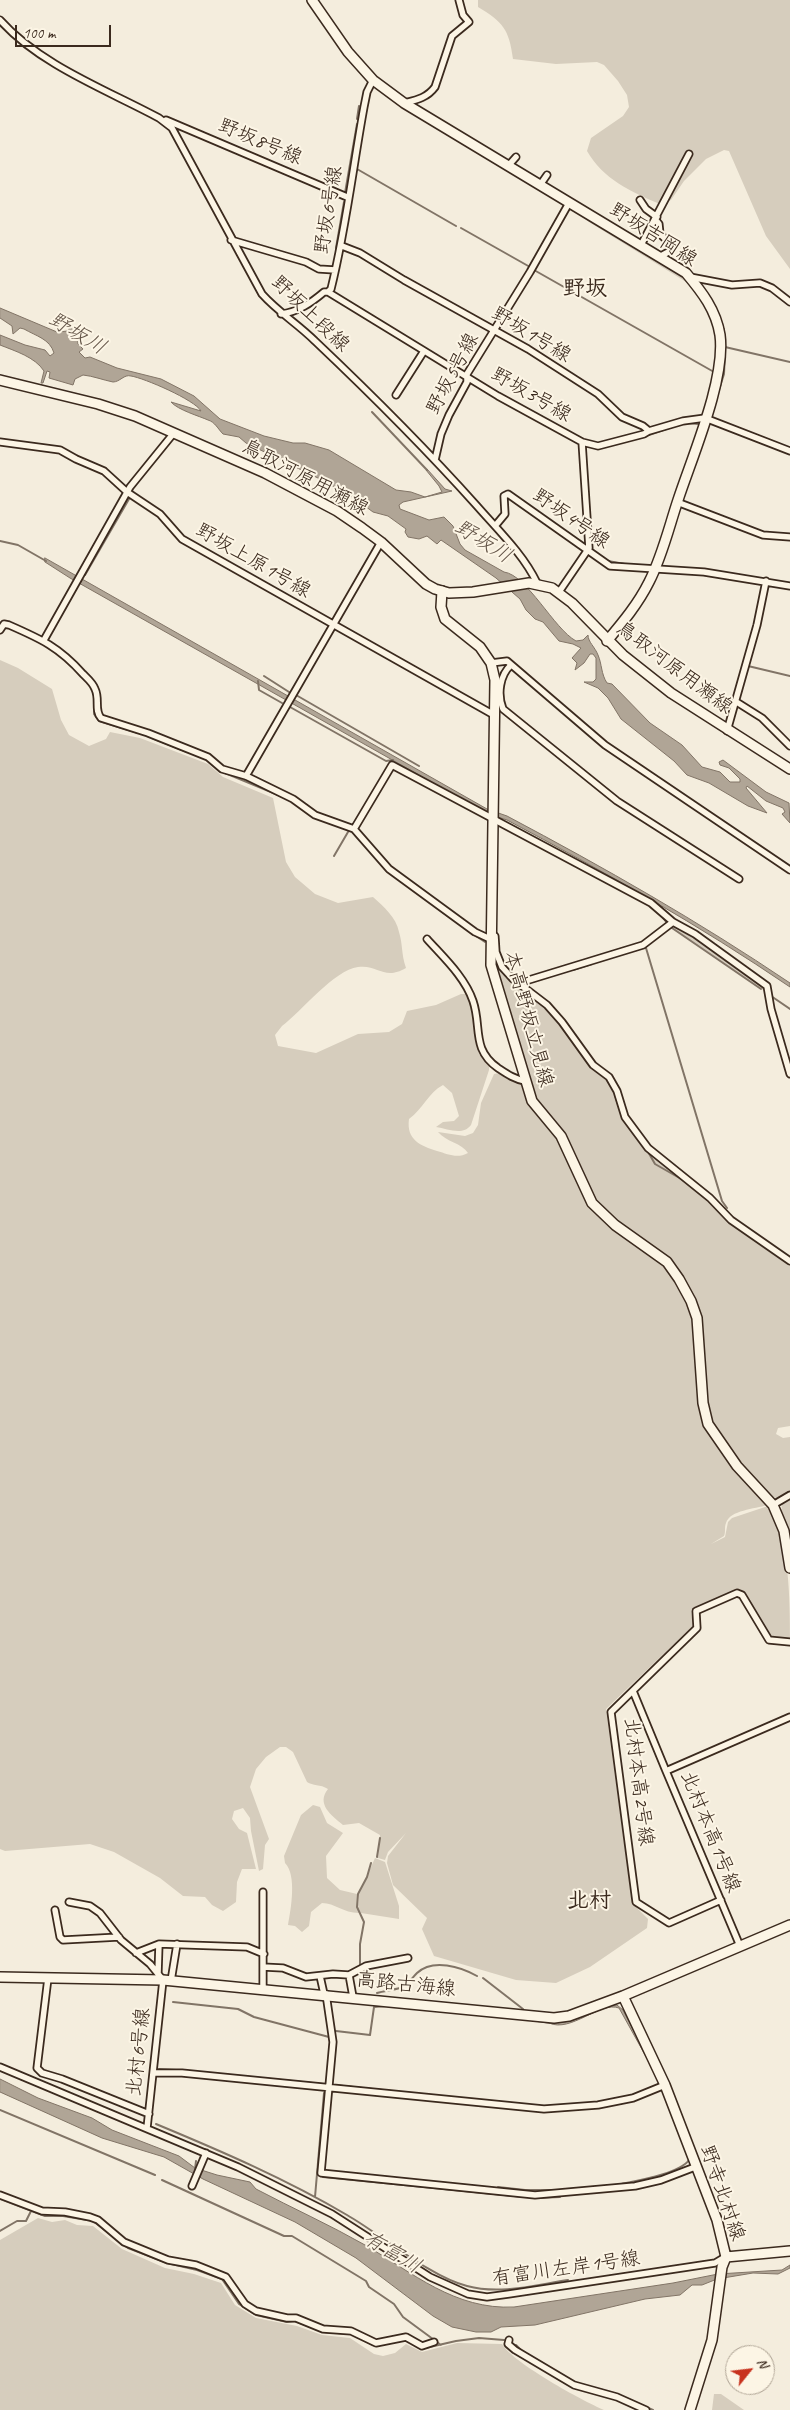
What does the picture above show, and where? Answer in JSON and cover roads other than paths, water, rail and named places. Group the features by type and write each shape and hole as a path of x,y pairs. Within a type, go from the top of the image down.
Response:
{"street":[{"name":"野坂吉岡線","path":"312,0 348,52 373,80 404,103 569,203 661,256 690,277 712,308 720,337 720,367 705,418 654,570 639,600 607,641"},
{"path":"404,103 422,98 435,87 452,36 469,22 463,15 459,0"},
{"name":"野坂上段線","path":"0,20 40,56 160,118 177,135 257,287 281,314 314,340 435,460 495,526 530,569 537,583"},
{"name":"野坂6号線","path":"328,292 342,246 347,197 367,92 373,80"},
{"name":"野坂8号線","path":"160,118 347,197"},
{"path":"641,245 688,154"},
{"path":"508,166 516,157"},
{"path":"540,185 547,176"},
{"path":"640,200 656,218 660,234 673,246 672,250 661,256"},
{"name":"野坂5号線","path":"435,460 441,434 468,378 467,374 495,331 569,203"},
{"path":"231,240 306,262 319,269 335,270"},
{"name":"野坂1号線","path":"342,246 360,253 404,280 528,349 598,394 622,417 643,426 649,431"},
{"path":"690,277 738,285 760,283 772,288 790,302"},
{"path":"281,314 292,313 310,303 324,292 328,292"},
{"name":"野坂3号線","path":"328,292 468,378 582,442 588,550"},
{"path":"396,395 424,351"},
{"name":"鳥取河原用瀬線","path":"0,380 98,404 134,416 265,472 337,510 381,542 426,584 447,592 537,583 559,592 572,603 607,641 671,693 727,731 790,769"},
{"path":"582,442 598,446 683,421 705,418 790,451"},
{"path":"44,640 128,492 173,434"},
{"name":"野坂上原1号線","path":"0,442 60,450 104,471 128,492 160,514 182,539 494,716"},
{"name":"野坂4号線","path":"495,526 505,514 504,496 508,494 610,566 704,572 790,586"},
{"path":"677,502 763,535 790,537"},
{"path":"246,776 381,542"},
{"path":"559,592 588,550"},
{"path":"727,731 757,624 766,581"},
{"name":"本高野坂立見線","path":"447,592 441,607 445,619 480,647 491,663 495,680 491,965 532,1101 561,1136 592,1203 615,1225 667,1262 679,1279 697,1318 703,1403 708,1424 737,1466 772,1505 784,1531 790,1568"},
{"path":"0,630 4,624 9,625 44,640 65,655 94,686 98,699 97,712 101,718 148,733 208,757 222,769 246,776 293,799 315,815 354,829 389,869 474,932 490,939"},
{"path":"491,663 502,659 511,665 605,745 790,870"},
{"path":"511,665 506,670 501,681 503,709 617,801 739,879"},
{"path":"735,701 762,718 790,746"},
{"path":"354,829 392,765 651,903 673,922 694,934 767,986 771,1010 790,1074"},
{"path":"491,906 495,914 496,952 507,973 547,1005 562,1022 593,1065 609,1077 628,1122 655,1156 710,1198 731,1220 790,1261"},
{"path":"519,983 643,945 673,922"},
{"path":"427,939 455,971 473,1001 483,1054 492,1064 514,1079 525,1080"},
{"path":"772,1505 790,1495"},
{"name":"北村本高2号線","path":"721,1900 670,1923 636,1902 611,1712 697,1628 696,1610 737,1593 742,1595 769,1640 790,1642"},
{"path":"632,1691 666,1771"},
{"name":"北村本高1号線","path":"740,1946 666,1771 790,1717"},
{"path":"263,1892 263,1988"},
{"path":"69,1902 90,1906 100,1913 119,1937 164,1978"},
{"path":"55,1910 60,1937 63,1940 119,1937"},
{"name":"高路古海線","path":"0,1978 164,1978 554,2018 582,2012 623,1996 790,1925"},
{"path":"136,1953 159,1944 177,1944 247,1947 264,1954"},
{"path":"159,1944 164,1978"},
{"path":"164,1978 177,1944"},
{"path":"263,1967 283,1968 306,1977 350,1975 366,1966 408,1958"},
{"path":"350,1975 353,1997"},
{"path":"320,1976 333,2042 321,2173 535,2195 635,2186 661,2180 695,2167"},
{"path":"48,1978 37,2068 42,2073 62,2079 149,2114"},
{"name":"北村6号線","path":"147,2128 164,1978"},
{"name":"野寺北村線","path":"623,1996 665,2085 717,2220 726,2256 722,2267 712,2340 690,2410"},
{"path":"0,2067 147,2128"},
{"path":"154,2074 182,2073 544,2109 598,2105 633,2098 665,2085"},
{"name":"有富川左岸1号線","path":"147,2128 332,2214 430,2277 468,2294 487,2297 563,2287 715,2263 726,2256"},
{"path":"192,2184 205,2154"},
{"path":"0,2195 42,2211 90,2216 98,2220 124,2242 168,2260 196,2265 226,2277 245,2304 256,2311 287,2318 296,2318 323,2329 356,2332 376,2343 406,2337 422,2346 434,2342"},
{"path":"726,2256 790,2251"},
{"path":"509,2340 508,2344 515,2350 574,2385 617,2397 646,2410"}],"water":[{"name":"野坂川","path":"0,308 57,332 68,331 71,324 78,330 78,344 83,349 79,352 85,358 90,357 117,368 161,379 194,396 220,419 264,436 293,443 305,443 329,450 396,490 411,492 425,497 442,492 427,469 445,489 452,491 403,502 399,505 400,509 429,520 444,517 453,526 460,544 465,550 513,575 522,582 568,635 576,641 583,640 588,635 598,655 607,683 612,684 650,723 682,745 702,767 720,772 730,782 740,782 740,779 729,768 720,765 719,762 723,760 766,792 789,803 790,823 782,814 785,812 783,808 766,801 747,786 746,788 767,813 748,806 709,783 687,775 674,761 621,719 608,698 598,688 584,682 593,682 596,679 596,658 593,654 590,654 584,663 575,670 577,663 572,658 581,648 559,641 543,622 535,619 526,610 520,599 496,578 441,540 437,544 427,536 419,539 408,537 405,532 406,529 388,516 373,512 354,498 320,479 246,443 239,437 223,434 215,424 183,410 171,402 201,411 197,406 169,390 147,381 129,376 113,382 83,375 75,379 73,385 49,378 50,372 47,371 43,383 41,383 44,371 40,366 24,355 0,345 0,335 25,345 45,350 50,356 54,353 52,348 42,338 24,329 20,328 13,334 12,326 0,318"},
{"path":"45,558 487,809 507,816 615,875 755,960 790,983 790,987 721,942 580,859 507,820 488,814 70,578 45,562"},
{"path":"610,2005 617,2005 623,2010 659,2080 619,2008 603,2009 567,2024 549,2023 573,2020"},
{"path":"0,2079 38,2098 92,2118 112,2130 179,2156 195,2168 250,2182 256,2189 365,2245 435,2288 473,2303 514,2307 673,2283 718,2274 782,2270 790,2265 790,2268 778,2274 753,2273 717,2279 702,2285 692,2285 680,2295 645,2299 535,2325 501,2327 491,2332 476,2332 452,2327 433,2316 356,2258 295,2222 203,2179 164,2157 102,2138 0,2092"}],"waterway":[{"path":"357,119 359,106"},
{"path":"345,193 357,124"},
{"path":"357,169 456,226"},
{"path":"336,248 344,202"},
{"path":"461,228 530,267"},
{"path":"534,270 714,372"},
{"path":"724,336 725,347 790,362"},
{"path":"718,393 724,374 725,352"},
{"path":"372,412 427,470"},
{"path":"687,423 698,424"},
{"path":"649,435 678,425"},
{"path":"85,575 129,499"},
{"path":"0,541 18,545 46,561"},
{"path":"608,561 630,565"},
{"path":"748,666 790,676"},
{"path":"264,676 289,692"},
{"path":"258,681 259,690 282,703"},
{"path":"296,695 419,766"},
{"path":"95,706 94,714 99,721 138,733"},
{"path":"290,707 386,761 393,760"},
{"path":"152,738 187,752"},
{"path":"225,773 283,797"},
{"path":"334,856 348,832"},
{"path":"355,835 364,844"},
{"path":"369,850 382,865"},
{"path":"441,911 459,924"},
{"path":"660,914 667,923"},
{"path":"672,928 761,989"},
{"path":"473,934 485,942"},
{"path":"646,948 722,1201 727,1208"},
{"path":"573,970 592,964"},
{"path":"771,996 790,1009"},
{"path":"615,1095 622,1116"},
{"path":"624,1120 630,1129"},
{"path":"647,1150 655,1164 683,1180"},
{"path":"377,1857 380,1838"},
{"path":"360,1968 360,1944 364,1922 357,1907 358,1894 367,1877 371,1863"},
{"path":"377,1993 400,1988 424,1968 431,1966 447,1965 477,1976"},
{"path":"483,1978 523,2009"},
{"path":"173,2002 238,2009 254,2017 329,2037"},
{"path":"336,2031 370,2035 374,2007 386,2006"},
{"path":"531,2020 551,2023"},
{"path":"159,2069 176,2070"},
{"path":"188,2071 323,2084"},
{"path":"334,2085 458,2098"},
{"path":"315,2197 324,2093"},
{"path":"0,2110 155,2175"},
{"name":"有富川","path":"156,2124 229,2155 301,2189 361,2223 422,2265 453,2281 479,2289 492,2290 568,2280"},
{"path":"617,2185 667,2173 684,2165 689,2160"},
{"path":"195,2169 196,2161"},
{"path":"323,2177 524,2197"},
{"path":"162,2180 284,2236 292,2236 366,2281 369,2287 394,2304 403,2317 441,2345"},
{"path":"498,2187 525,2190 555,2190"},
{"path":"537,2198 560,2197"},
{"path":"0,2199 45,2216 63,2216 93,2221 128,2248 167,2263 197,2270 222,2279 239,2304 256,2315 287,2322 295,2321 323,2332 352,2334 373,2345 406,2340 421,2349 479,2338 504,2340"},
{"path":"0,2231 17,2221 26,2221 31,2211"},
{"path":"516,2345 522,2351"},
{"path":"580,2384 616,2394"},
{"path":"630,2400 653,2410"}],"district":[{"name":"野坂","path":"585,289"},
{"name":"北村","path":"589,1901"}]}
